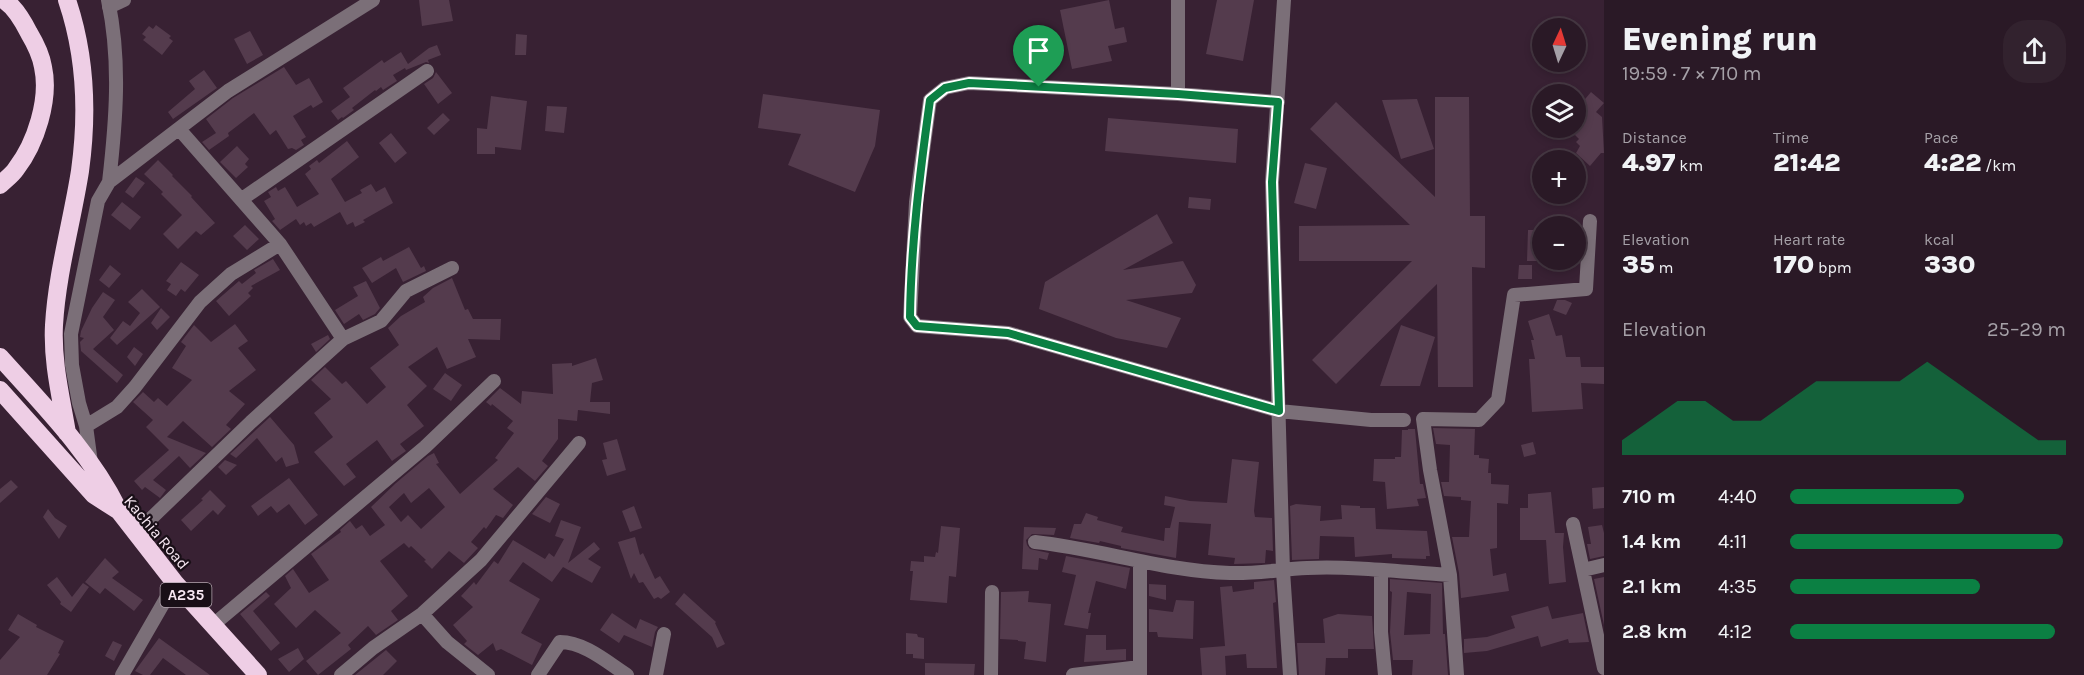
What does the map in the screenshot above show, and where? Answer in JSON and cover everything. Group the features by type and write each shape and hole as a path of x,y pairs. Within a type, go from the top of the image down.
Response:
{"highway":[{"path":"0,185 16,169 30,146 44,94 44,68 35,43 22,21 9,3 4,0"},
{"path":"67,0 76,28 85,80 80,170 58,288 54,323 56,375 67,433"},
{"name":"A235","path":"0,357 67,433 108,488 119,511"},
{"name":"Kachia Road","path":"0,390 94,495 119,511 175,583 258,675"},
{"path":"0,413 29,422"}],"street":[{"path":"109,182 117,109 117,77 109,4 124,0"},
{"path":"91,465 87,426 79,403 72,365 71,334 98,201 109,182 259,71 373,0"},
{"path":"1178,0 1178,94"},
{"path":"1284,0 1272,182 1283,571 1290,675"},
{"path":"242,199 428,70"},
{"path":"1278,102 1178,94 969,83 945,88 930,100 916,202 910,317 917,326 1008,333 1279,411 1371,420 1404,420"},
{"path":"179,129 280,244 343,339"},
{"path":"1457,675 1450,575 1430,470 1423,419 1479,420 1498,400 1514,295 1587,289 1590,221"},
{"path":"87,426 117,407 200,302 231,274 280,244"},
{"path":"136,533 251,422 343,339 381,321 406,291 452,268"},
{"path":"213,625 425,447 494,381"},
{"path":"341,675 373,648 422,614 481,560 579,443"},
{"path":"1573,524 1600,635 1604,668"},
{"path":"1035,542 1070,546 1183,570 1231,573 1333,568 1450,575"},
{"path":"1072,675 1140,671 1140,561"},
{"path":"1583,570 1604,565"},
{"path":"1381,570 1381,632 1385,675"},
{"path":"122,675 175,583"},
{"path":"991,675 992,592"},
{"path":"422,614 447,642 488,675"},
{"path":"656,675 664,634"},
{"path":"538,675 560,642 570,642 584,648 627,675"}],"building":[{"path":"419,0 449,0 453,21 422,26"},
{"path":"1109,0 1115,29 1124,27 1127,42 1108,46 1112,61 1072,69 1060,10"},
{"path":"1217,0 1254,0 1243,61 1206,54"},
{"path":"156,25 171,36 169,38 173,41 162,55 143,40 146,37 142,34 149,26 153,29"},
{"path":"250,31 263,55 247,64 234,39"},
{"path":"516,34 527,35 526,55 515,55"},
{"path":"437,45 441,55 428,60 429,63 426,62 406,70 405,68 393,75 397,81 383,90 381,87 375,90 343,118 338,120 331,111 350,97 343,88 382,60 384,63 401,52 408,64 429,48"},
{"path":"284,67 296,85 309,78 323,102 313,108 311,105 293,116 306,137 301,140 304,145 296,150 288,149 276,130 270,135 254,113 228,133 229,136 209,150 202,142 216,133 206,119 233,98"},
{"path":"204,70 217,88 173,119 168,112 195,89 189,81"},
{"path":"436,72 452,93 438,104 424,84 433,78"},
{"path":"1591,92 1604,103 1596,112 1602,117 1604,153 1601,153 1590,166 1586,162 1586,150 1578,150 1580,146 1576,142 1578,138 1586,138 1586,98"},
{"path":"763,94 880,110 875,146 855,192 788,165 801,134 758,128"},
{"path":"491,96 527,101 521,150 495,147 495,154 477,154 477,128 487,129"},
{"path":"1435,97 1469,97 1470,216 1485,216 1485,268 1472,267 1473,387 1438,387 1437,284 1336,384 1312,360 1412,261 1299,261 1299,226 1410,225 1310,129 1336,102 1435,197"},
{"path":"1417,99 1434,149 1401,159 1382,100"},
{"path":"547,106 567,107 564,133 545,131"},
{"path":"443,113 450,120 434,135 427,128"},
{"path":"1108,118 1238,129 1236,163 1105,151"},
{"path":"391,133 407,153 395,163 379,143"},
{"path":"347,141 359,157 331,179 345,202 362,193 360,190 371,184 376,192 385,187 393,203 355,227 353,222 347,225 340,212 314,227 311,223 306,226 304,222 300,225 296,219 280,230 272,221 275,219 264,201 271,197 268,192 276,187 278,191 285,187 297,207 319,194 305,174 311,169 309,166 317,160 319,163"},
{"path":"237,146 249,159 245,164 248,167 236,178 220,162"},
{"path":"158,160 215,223 201,235 196,231 178,249 163,234 182,215 144,174"},
{"path":"1305,163 1327,168 1316,209 1294,203"},
{"path":"136,177 145,183 133,198 125,192"},
{"path":"1189,197 1211,199 1210,210 1188,208"},
{"path":"122,202 141,217 130,230 111,215"},
{"path":"1157,214 1173,243 1123,270 1183,261 1196,285 1192,293 1126,300 1181,318 1167,348 1116,338 1039,309 1045,282"},
{"path":"245,225 259,239 247,250 233,236"},
{"path":"1528,230 1532,230 1532,261 1527,261"},
{"path":"409,247 421,268 424,266 426,271 403,282 396,268 372,283 362,268 381,257 383,261"},
{"path":"273,259 280,270 251,286 253,288 248,293 251,296 229,316 216,301 239,281 242,284 256,273 254,270"},
{"path":"181,262 199,275 185,292 181,289 176,296 167,290 171,284 166,281"},
{"path":"110,265 121,274 109,288 99,280"},
{"path":"1519,265 1532,265 1532,279 1518,279"},
{"path":"452,278 465,310 468,309 473,319 501,319 500,340 468,339 476,357 447,369 437,347 408,367 427,386 407,405 424,426 400,444 406,451 392,461 377,440 346,464 356,477 344,486 314,452 333,437 314,413 331,399 311,380 325,367 342,384 346,381 367,404 386,387 370,368 399,345 388,328 401,316 425,302 423,297 433,288"},
{"path":"366,281 380,308 375,314 363,320 359,314 344,324 335,310 358,296 353,287"},
{"path":"142,289 160,307 117,345 110,338 123,321 130,326 140,313 128,302"},
{"path":"103,292 115,300 103,317 114,330 93,349 123,375 117,383 81,351 80,342 84,338 80,337 81,331"},
{"path":"1557,300 1572,303 1566,315 1553,310"},
{"path":"161,308 170,317 157,330 151,323"},
{"path":"1549,314 1556,336 1562,335 1566,357 1580,357 1581,367 1604,367 1604,384 1581,383 1583,409 1532,412 1529,359 1535,359 1531,340 1534,340 1528,321"},
{"path":"235,324 248,341 238,348 256,370 229,391 245,404 226,425 231,429 212,447 183,421 167,437 206,453 190,468 179,456 153,480 166,490 160,498 145,487 142,490 134,481 169,450 146,427 153,420 133,402 143,392 154,402 158,398 167,406 192,380 172,368 186,346 181,342 194,325 211,342"},
{"path":"1401,325 1435,337 1420,386 1380,386"},
{"path":"328,335 330,339 316,352 311,344"},
{"path":"134,347 143,354 135,366 127,357"},
{"path":"596,358 603,380 592,383 590,402 610,402 610,414 578,410 577,421 558,419 558,439 542,461 548,466 535,481 518,467 493,489 513,505 503,518 496,515 486,529 484,527 471,542 478,548 464,563 449,551 432,569 411,546 409,548 404,543 380,561 408,596 391,611 398,620 376,635 368,626 348,645 351,649 318,675 306,661 341,633 315,610 296,628 274,604 291,588 285,576 293,569 309,593 329,580 311,554 341,532 340,530 350,521 356,529 362,525 370,536 385,525 371,507 396,483 434,453 439,463 436,464 460,494 498,460 495,458 514,433 507,428 513,421 492,404 491,406 486,402 500,388 521,404 522,391 553,394 552,364 572,363 572,366","holes":["429,488 445,507 421,529 408,515 401,522 389,507 404,493 411,503"]},
{"path":"445,373 462,385 451,401 433,389"},
{"path":"270,417 294,445 299,463 286,467 282,457 276,462 257,438 236,458 230,454"},
{"path":"1433,428 1475,429 1474,455 1489,459 1488,473 1491,473 1491,484 1509,485 1508,504 1497,503 1497,548 1490,549 1493,576 1506,573 1509,591 1461,598 1452,537 1469,537 1471,501 1461,500 1461,497 1444,496 1441,482 1449,482 1450,445 1436,444"},
{"path":"1415,429 1420,484 1423,484 1426,498 1417,499 1419,506 1387,509 1385,482 1373,481 1374,459 1401,457 1402,430"},
{"path":"617,439 626,470 607,476 602,460 607,459 603,443"},
{"path":"1533,442 1536,454 1524,457 1521,445"},
{"path":"1232,459 1259,462 1255,517 1272,518 1273,551 1266,550 1265,563 1234,564 1235,558 1208,555 1211,524 1179,522 1176,558 1121,548 1121,546 1100,541 1099,543 1070,538 1074,524 1081,524 1086,513 1098,517 1097,520 1123,527 1121,532 1164,541 1165,528 1170,528 1175,507 1164,505 1165,496 1190,501 1227,503"},
{"path":"225,460 237,465 226,475 218,467"},
{"path":"289,478 318,515 305,525 289,504 277,513 271,506 258,516 251,506"},
{"path":"11,480 18,487 0,503 0,489"},
{"path":"1604,487 1604,508 1593,509 1592,488"},
{"path":"210,490 226,506 218,515 213,510 191,531 181,520 203,500 201,499"},
{"path":"1551,492 1555,533 1564,533 1566,582 1549,584 1546,540 1520,540 1520,508 1528,508 1528,494"},
{"path":"546,497 560,504 550,523 532,514"},
{"path":"1296,504 1321,506 1320,521 1342,519 1341,505 1375,508 1376,529 1427,531 1430,556 1426,556 1426,559 1392,558 1392,554 1355,557 1354,537 1320,536 1319,559 1292,560 1290,506"},
{"path":"634,506 642,528 630,532 622,511"},
{"path":"48,509 55,518 67,526 59,539 43,517"},
{"path":"561,520 581,527 568,563 594,542 600,549 588,559 601,567 592,583 563,567 552,582 523,562 509,581 540,599 521,633 542,644 532,665 501,649 496,651 493,643 478,655 464,644 467,641 453,625 473,607 461,596 474,582 476,585 494,561 498,564 513,540 545,559 549,553 554,557 564,539 555,536"},
{"path":"1602,525 1604,556 1590,559 1587,544 1591,544 1588,527"},
{"path":"941,526 960,528 956,577 949,576 947,603 910,600 913,571 910,571 911,561 924,562 924,556 935,557 936,552 938,553"},
{"path":"1024,527 1056,528 1054,535 1032,534 1026,540 1030,549 1049,553 1047,560 1039,558 1038,570 1022,569"},
{"path":"635,537 640,555 643,553 655,579 660,576 670,592 661,599 658,597 654,599 643,582 639,583 634,573 631,579 618,542"},
{"path":"1066,556 1130,568 1126,589 1096,581 1088,613 1091,613 1088,629 1064,625 1076,575 1062,572"},
{"path":"105,558 119,572 112,578 143,600 134,611 105,588 100,594 85,582"},
{"path":"57,577 72,597 83,583 89,587 71,612 60,604 61,602 47,585"},
{"path":"1604,577 1604,625 1594,579"},
{"path":"1390,579 1442,583 1443,634 1445,634 1448,675 1412,675 1413,660 1393,660 1390,632 1392,592 1390,591","holes":["1407,592 1431,594 1430,634 1404,635"]},
{"path":"1274,580 1277,668 1247,668 1246,654 1225,656 1226,675 1202,675 1200,648 1225,646 1220,587 1232,586 1233,592 1254,589 1254,582"},
{"path":"1149,584 1166,585 1166,600 1149,596"},
{"path":"1029,591 1028,602 1051,604 1046,662 1024,659 1026,642 1000,639 1001,592"},
{"path":"266,592 270,596 253,611 280,643 271,651 240,614"},
{"path":"684,593 716,622 725,644 717,648 712,637 675,604"},
{"path":"1176,600 1194,601 1193,639 1158,637 1157,632 1149,632 1149,609 1173,612"},
{"path":"1548,606 1552,619 1583,613 1589,642 1569,643 1568,639 1541,647 1538,636 1487,651 1464,653 1464,639 1487,637 1515,628 1511,616"},
{"path":"612,613 636,629 640,619 658,627 652,647 624,635 619,643 600,630"},
{"path":"18,614 37,625 36,627 64,641 58,653 60,654 47,675 0,675 0,660 20,637 8,630"},
{"path":"1338,614 1372,616 1374,649 1348,649 1348,658 1326,658 1325,675 1299,675 1297,643 1325,643 1323,619"},
{"path":"906,633 917,634 918,637 924,638 924,659 913,658 913,654 906,654"},
{"path":"1086,635 1106,635 1106,650 1126,649 1126,660 1084,662"},
{"path":"159,638 210,675 186,675 163,658 150,675 143,675 135,671"},
{"path":"113,641 122,645 114,661 105,656"},
{"path":"298,648 304,659 289,672 278,659"},
{"path":"386,650 397,661 383,675 355,675"},
{"path":"925,663 975,664 974,675 925,675"}],"route":[{"path":"969,83 1039,87 1278,102 1272,182 1279,411 1008,333 917,326 910,317 916,202 930,100 945,88 969,83"}]}
